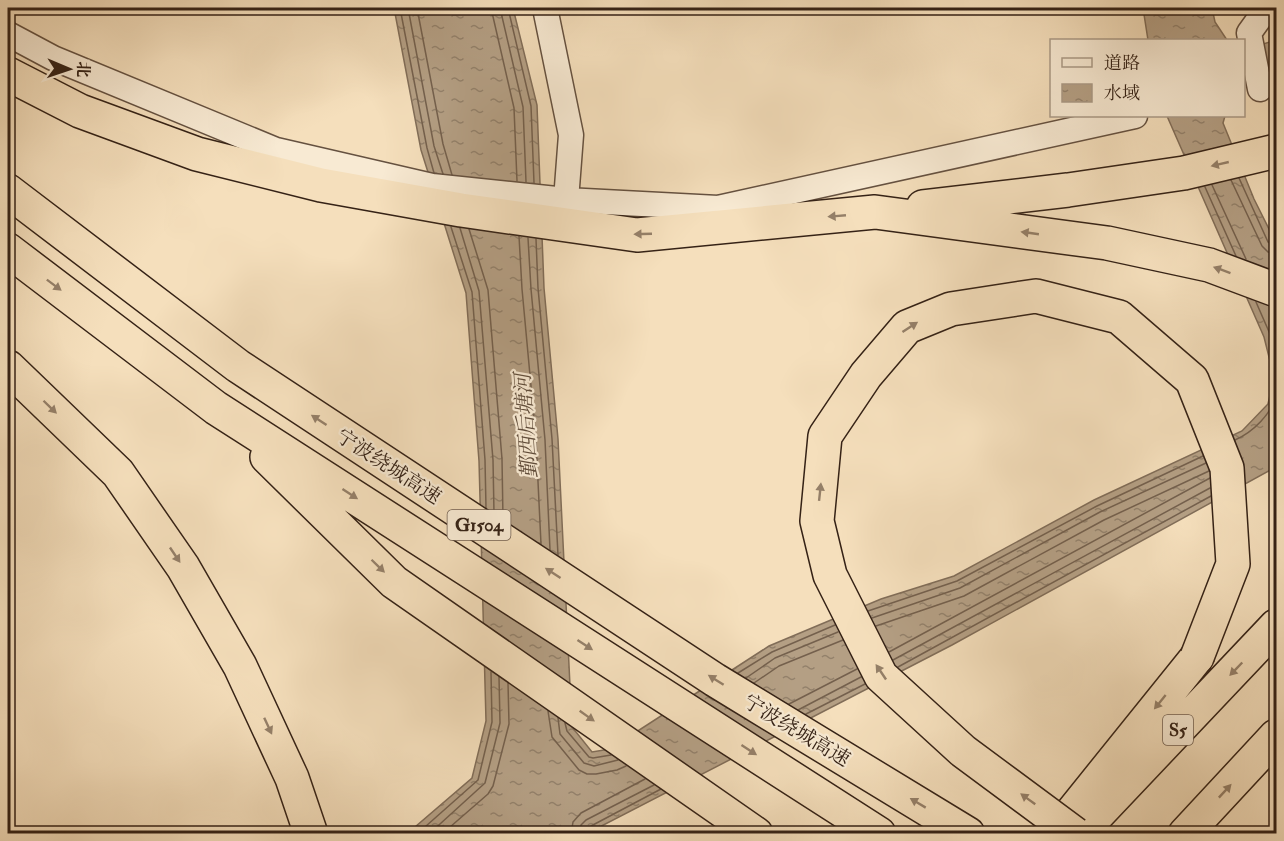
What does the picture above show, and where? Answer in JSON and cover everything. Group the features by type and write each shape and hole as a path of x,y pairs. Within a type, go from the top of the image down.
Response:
{"highway":[{"path":"8,75 81,111 197,154 321,185 461,210 637,235 875,212 1068,190 1172,174 1276,151"},
{"name":"宁波绕城高速","path":"8,192 238,366 715,680 968,834"},
{"path":"875,212 1107,243 1209,265 1276,290"},
{"name":"宁波绕城高速","path":"8,250 216,408 879,834"},
{"path":"1054,834 1197,657 1233,564 1227,468 1192,380 1119,317 1036,296 951,309 907,327 866,375 825,436 817,521 830,576 881,676 963,751 1077,834"},
{"path":"8,367 118,473 183,567 240,666 292,778 311,834"},
{"path":"216,408 394,582 756,834"},
{"name":"S5","path":"1077,834 1276,626"},
{"path":"1185,834 1276,736"}],"street":[{"path":"545,8 571,135 566,200"},
{"path":"1260,93 1249,33 1267,8"},
{"path":"8,34 53,58 276,150 432,186 566,200 718,208 1130,117"}],"water":[{"name":"鄞西后塘河","path":"394,8 513,8 537,105 544,288 558,439 572,727 592,752 610,749 769,646 881,599 954,576 1094,500 1242,431 1268,404 1274,377 1264,337 1167,117 1225,117 1223,123 1254,199 1275,241 1276,467 952,645 588,833 408,833 472,778 486,721 479,461 466,293 421,150"},
{"path":"1143,8 1212,8 1215,22 1226,39 1148,39"},
{"path":"1276,40 1276,73 1245,81 1245,50"}]}
